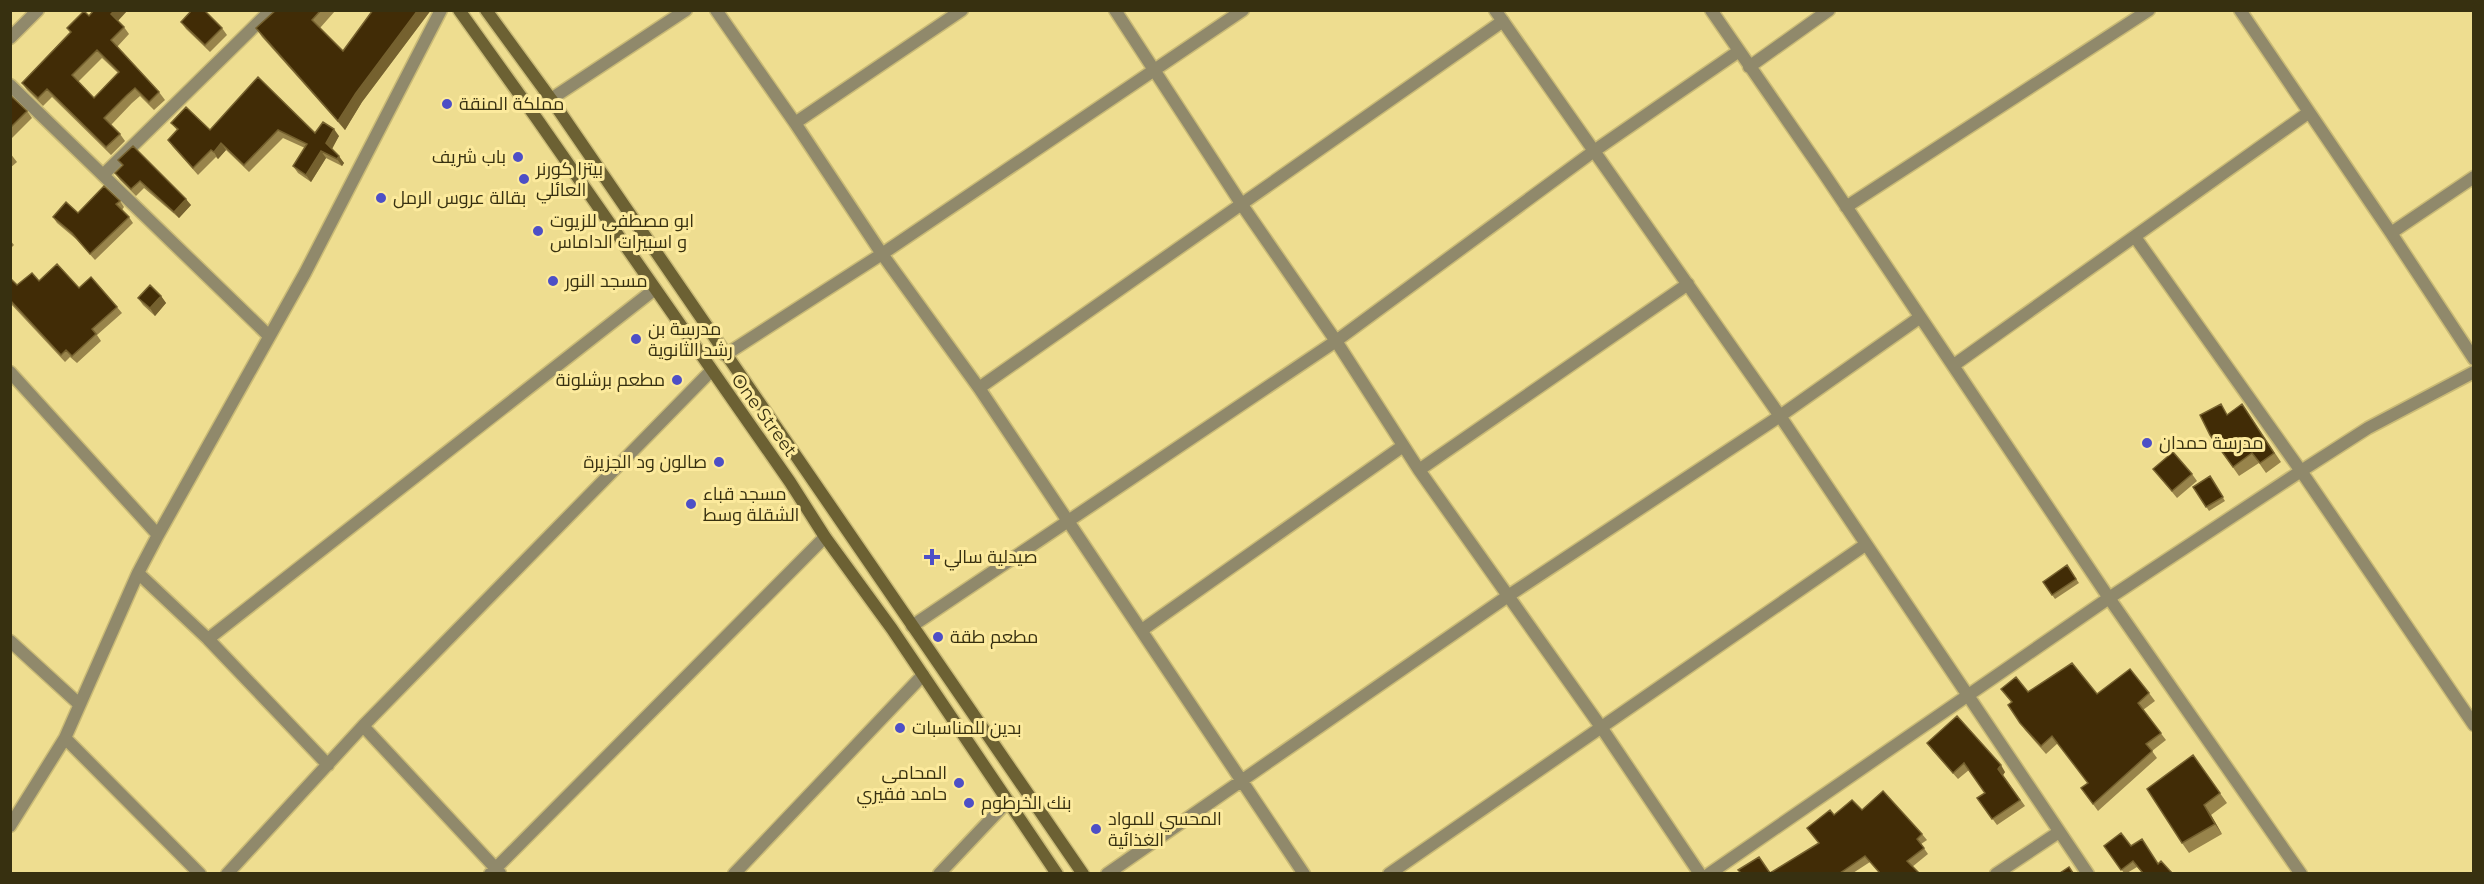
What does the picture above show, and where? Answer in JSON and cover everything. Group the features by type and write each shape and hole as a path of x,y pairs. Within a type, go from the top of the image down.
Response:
{"street":[{"path":"10,38 38,10"},
{"path":"104,174 271,10"},
{"path":"10,826 65,738 138,573 304,273 441,10"},
{"name":"One Street","path":"459,10 790,482 825,537 923,675 1057,873"},
{"name":"One Street","path":"486,10 551,99 1083,873"},
{"path":"551,99 686,10"},
{"path":"717,10 882,254 979,388 1304,873"},
{"path":"795,123 962,10"},
{"path":"1115,10 1242,206 1336,341 1419,470 1601,727 1700,873"},
{"path":"725,355 882,254 1243,10"},
{"path":"1495,10 1780,416 1865,546 1969,695 2088,873"},
{"path":"1711,10 1919,318 1954,365 2109,598 2298,870 2284,873"},
{"path":"1749,67 1829,10"},
{"path":"1846,207 2149,10"},
{"path":"2240,10 2474,359"},
{"path":"979,388 1242,206 1503,21"},
{"path":"912,626 1336,341 1594,151 1739,51"},
{"path":"10,85 269,336"},
{"path":"1954,365 2308,113"},
{"path":"2391,232 2474,177"},
{"path":"2135,237 2301,471 2474,725"},
{"path":"1419,470 1688,284"},
{"path":"208,639 655,289"},
{"path":"1107,873 1508,596 1780,416 1919,318"},
{"path":"227,873 363,726 711,371"},
{"path":"10,372 158,535"},
{"path":"1709,873 2109,598 2301,471 2368,428 2474,372"},
{"path":"740,413 758,401"},
{"path":"1142,630 1403,446"},
{"path":"790,482 806,470"},
{"path":"363,726 495,871 825,537"},
{"path":"1389,873 1865,546"},
{"path":"138,573 208,639 328,765"},
{"path":"10,641 79,704"},
{"path":"734,873 923,675"},
{"path":"65,738 200,873"},
{"path":"939,873 1008,801"},
{"path":"1996,873 2059,832"}],"building":[{"path":"94,10 115,10 111,14 124,27 111,40 159,92 149,102 135,88 104,118 120,134 106,147 47,89 38,98 22,83 71,32 67,28 84,11 89,16","holes":["97,50 119,72 94,98 72,75"]},
{"path":"192,10 204,10 222,28 205,45 181,22"},
{"path":"276,10 321,10 312,20 343,51 373,10 418,10 338,121 256,28"},
{"path":"258,77 315,133 323,122 334,129 326,143 339,156 337,159 321,151 306,175 293,166 307,144 278,130 244,165 221,143 214,152 211,150 193,168 168,140 178,129 171,123 186,107 210,130"},
{"path":"10,95 27,111 10,128"},
{"path":"133,146 186,199 174,212 140,181 131,189 115,173 123,165 118,160"},
{"path":"104,186 120,201 116,204 129,217 90,254 72,233 53,217 66,202 78,213"},
{"path":"57,264 79,288 91,277 117,307 92,329 96,334 72,356 66,350 61,355 10,300 10,278 17,285 32,273 39,281"},
{"path":"150,285 161,296 150,308 138,298"},
{"path":"2221,404 2227,415 2242,404 2274,453 2260,463 2252,453 2233,467 2210,435 2200,415"},
{"path":"2173,452 2192,474 2172,491 2153,469"},
{"path":"2210,476 2223,497 2206,507 2193,487"},
{"path":"2067,565 2076,579 2052,595 2043,582"},
{"path":"2072,663 2097,694 2130,669 2149,693 2138,703 2161,733 2146,744 2152,751 2093,804 2081,788 2088,783 2052,736 2041,746 2020,723 2008,705 2012,702 2001,689 2016,677 2028,692"},
{"path":"1957,716 2001,765 1998,769 2020,800 1992,819 1977,798 1985,793 1964,763 1953,773 1927,743"},
{"path":"2193,755 2220,793 2204,805 2215,824 2182,843 2147,789"},
{"path":"1883,791 1922,834 1917,839 1924,848 1907,861 1919,873 1880,873 1865,856 1840,873 1770,873 1819,843 1807,828 1830,810 1834,815 1852,800 1862,810"},
{"path":"2121,833 2131,846 2142,839 2158,864 2161,861 2172,873 2143,873 2133,861 2121,870 2104,846"},
{"path":"1759,857 1770,873 1741,873 1738,870"},
{"path":"2069,867 2073,873 2060,873"}],"place":[{"name":"مملكة المنقة","path":"447,104"},
{"name":"باب شريف","path":"518,157"},
{"name":"بيتزا كورنر العائلي","path":"524,179"},
{"name":"بقالة عروس الرمل","path":"381,198"},
{"name":"ابو مصطفي للزيوت و اسبيرات الداماس","path":"538,231"},
{"name":"مسجد النور","path":"553,281"},
{"name":"مدرسة بن رشد الثانوية","path":"636,339"},
{"name":"مطعم برشلونة","path":"677,380"},
{"name":"مدرسة حمدان","path":"2147,443"},
{"name":"صالون ود الجزيرة","path":"719,462"},
{"name":"مسجد قباء الشقلة وسط","path":"691,504"},
{"name":"صيدلية سالي","path":"932,557"},
{"name":"مطعم طقة","path":"938,637"},
{"name":"بدين للمناسبات","path":"900,728"},
{"name":"المحامي حامد فقيري","path":"959,783"},
{"name":"بنك الخرطوم","path":"969,803"},
{"name":"المحسي للمواد الغذائية","path":"1096,829"}]}
